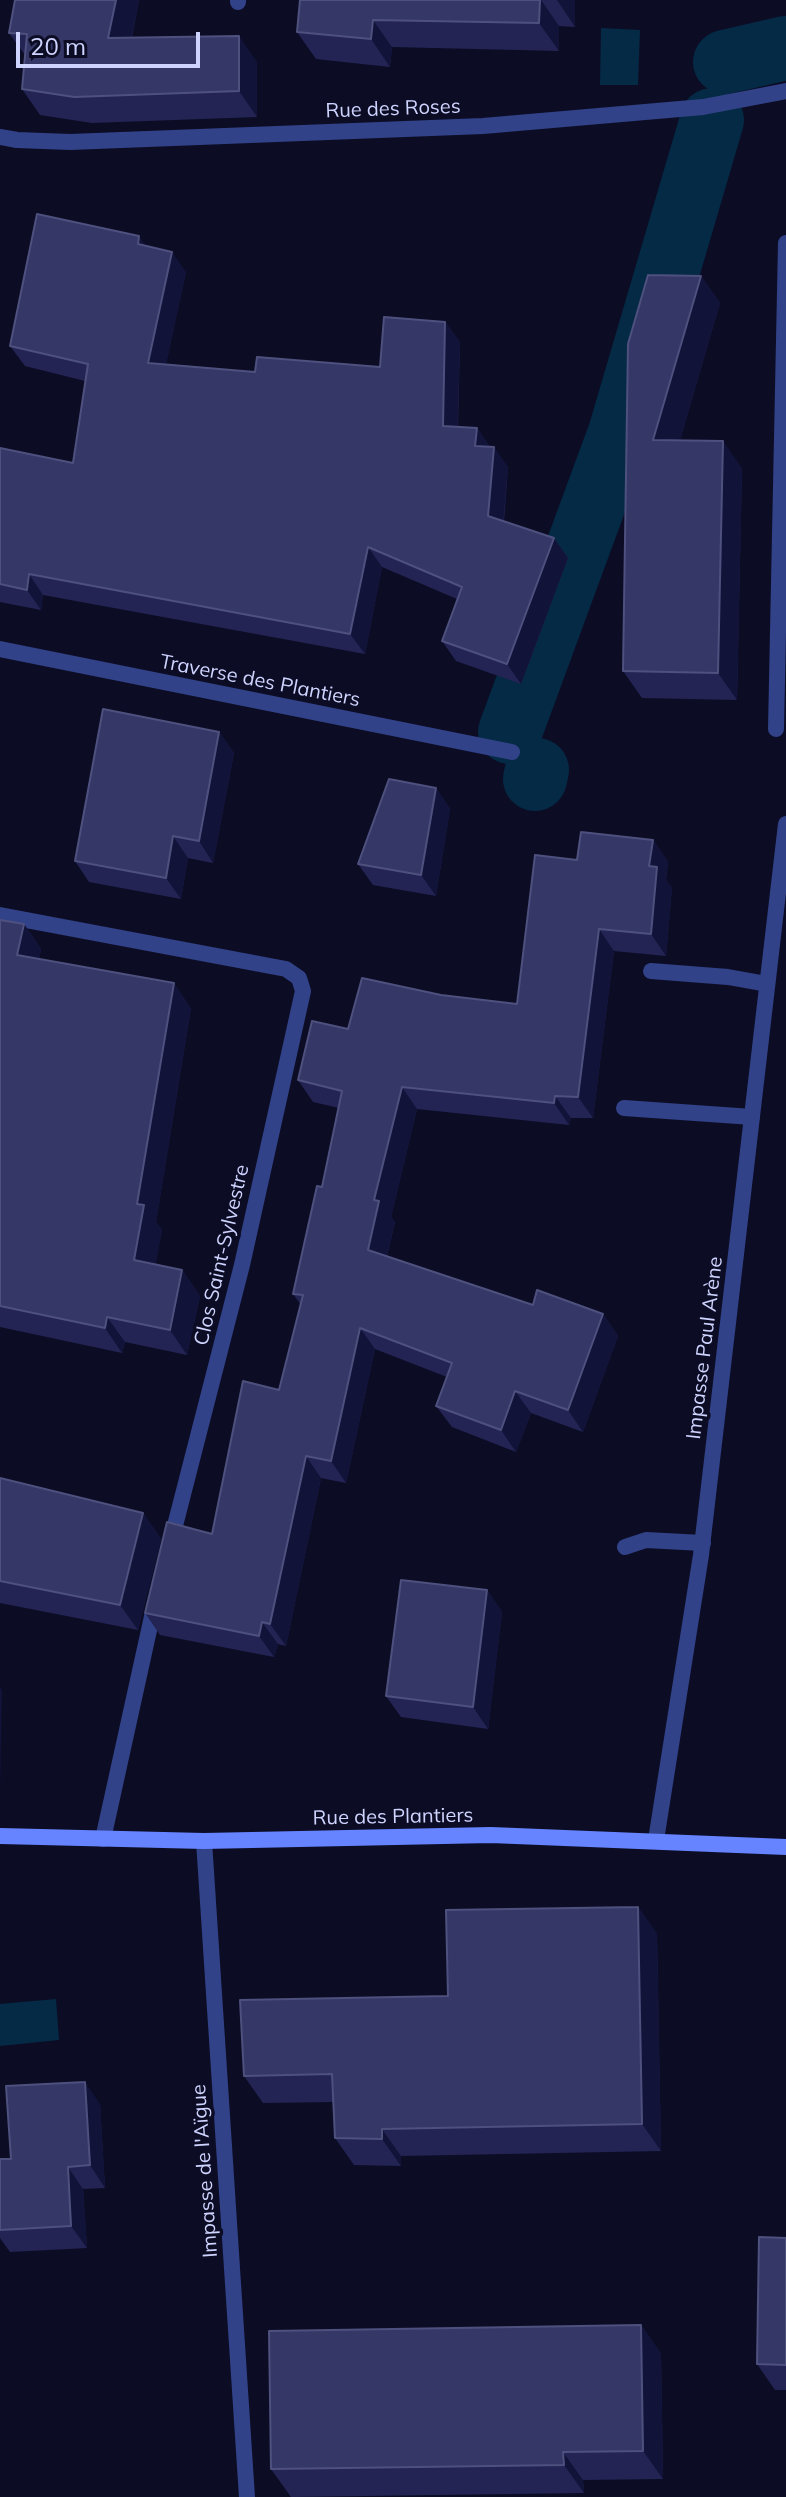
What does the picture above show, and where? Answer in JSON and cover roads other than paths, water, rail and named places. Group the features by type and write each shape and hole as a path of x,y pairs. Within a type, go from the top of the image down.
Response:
{"street":[{"name":"Rue des Roses","path":"0,137 70,142 483,126 703,107 786,91"},
{"path":"776,729 786,243"},
{"name":"Traverse des Plantiers","path":"0,649 512,752"},
{"name":"Impasse Paul Arène","path":"656,1840 702,1549 786,824"},
{"name":"Clos Saint-Sylvestre","path":"0,915 286,969 299,978 303,991 242,1265 167,1559"},
{"path":"651,971 728,977 767,984"},
{"path":"624,1108 752,1117"},
{"path":"625,1547 646,1540 702,1549"},
{"path":"103,1839 159,1590"},
{"name":"Rue des Plantiers","path":"0,1836 204,1841 491,1835 786,1847"},
{"name":"Impasse de l'Aïgue","path":"204,1841 247,2497"}],"water":[{"path":"601,28 640,30 638,85 600,85"},
{"path":"56,1999 59,2040 0,2046 0,2004"}],"waterway":[{"path":"725,62 786,48"},
{"path":"510,732 620,433 712,120"},
{"path":"535,779 537,770"}]}
